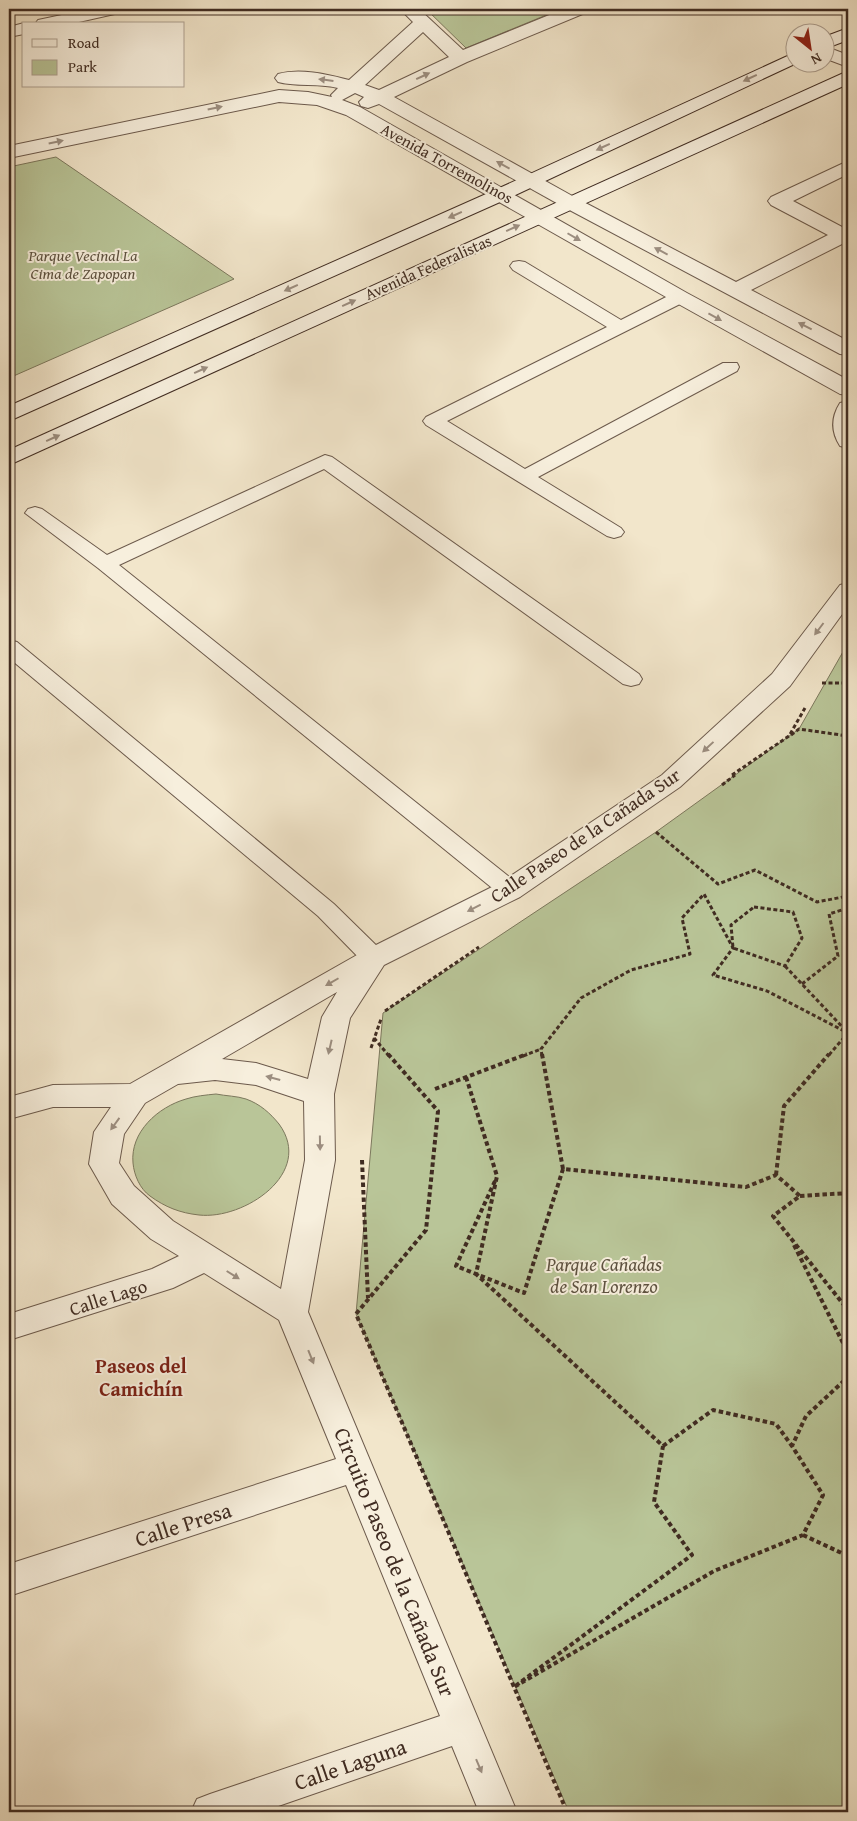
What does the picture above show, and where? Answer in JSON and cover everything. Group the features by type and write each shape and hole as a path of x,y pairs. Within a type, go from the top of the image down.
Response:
{"street":[{"path":"53,22 113,9"},
{"path":"409,9 461,58"},
{"path":"354,111 379,96 461,58 579,9"},
{"path":"331,101 354,85 424,22"},
{"path":"9,32 22,29"},
{"path":"836,42 848,62"},
{"name":"Avenida Federalistas","path":"9,414 531,181 784,63"},
{"name":"Avenida Torremolinos","path":"269,79 304,77 354,85 379,96 531,181 848,349"},
{"name":"Avenida Federalistas","path":"9,458 848,77"},
{"path":"9,134 240,85"},
{"name":"Avenida Torremolinos","path":"9,152 279,96 309,96 331,101 354,111 680,297 848,389"},
{"path":"846,234 778,201 848,167"},
{"path":"735,290 846,234"},
{"path":"848,408 844,414 848,441"},
{"name":"Calle Paseo de la Cañada Sur","path":"136,1095 374,958 510,890 671,781 781,680 848,590"},
{"path":"136,1095 109,1132 104,1164 123,1195 162,1230 292,1312 314,1204 320,1160 319,1094 336,1017 374,958"},
{"path":"172,1074 215,1069 256,1074 319,1094"},
{"path":"9,1108 53,1096 136,1095"},
{"name":"Calle Lago","path":"9,1327 162,1279 205,1258"},
{"name":"Circuito Paseo de la Cañada Sur","path":"292,1312 498,1812"},
{"name":"Calle Presa","path":"9,1580 356,1467"},
{"name":"Calle Laguna","path":"210,1812 462,1726"}],"lane":[{"path":"519,266 620,327"},
{"path":"614,532 433,421 680,297"},
{"path":"524,477 730,367"},
{"path":"105,564 325,461 631,680"},
{"path":"35,513 105,564 510,890"},
{"path":"9,647 326,910 374,958"}],"path":[{"path":"789,736 806,706"},
{"path":"717,786 799,729 848,736"},
{"path":"651,830 659,825"},
{"path":"664,826 656,832 718,884 755,870 817,902 848,896"},
{"path":"435,1089 541,1049 582,998 631,970 690,954 682,918 704,894 733,948 785,966 848,1033"},
{"path":"785,966 802,938 793,912 754,907 731,925 733,948 713,975 767,991 848,1033"},
{"path":"802,984 838,956 829,914 848,908"},
{"path":"368,1057 383,1013 481,946"},
{"path":"776,1175 784,1106 848,1033"},
{"path":"374,1038 438,1111 426,1230 356,1314 567,1812"},
{"path":"497,1176 456,1266 524,1292 563,1169 541,1049"},
{"path":"466,1077 497,1176 476,1274"},
{"path":"361,1155 368,1299"},
{"path":"563,1169 746,1187 776,1175"},
{"path":"776,1175 800,1196"},
{"path":"848,1192 800,1196 773,1216 848,1310"},
{"path":"791,1238 848,1353"},
{"path":"476,1274 663,1446"},
{"path":"792,1446 806,1416 848,1377"},
{"path":"713,1410 776,1424 824,1495 802,1535 714,1571 514,1687 692,1555 654,1502 663,1446 713,1410"},
{"path":"802,1535 848,1556"}],"green space":[{"path":"426,9 561,9 466,48"},
{"name":"Parque Vecinal La Cima de Zapopan","path":"56,157 234,279 9,378 9,167"},
{"name":"Parque Cañadas de San Lorenzo","path":"848,643 848,1812 569,1812 356,1314 383,1013 656,832 799,729"},
{"path":"216,1094 246,1099 256,1103 268,1113 279,1124 288,1142 288,1160 281,1176 269,1190 254,1201 236,1210 217,1215 185,1213 156,1200 140,1186 133,1163 133,1152 141,1131 148,1122 165,1108 189,1098"}],"district":[{"name":"Paseos del Camichín","path":"141,1376"}]}
